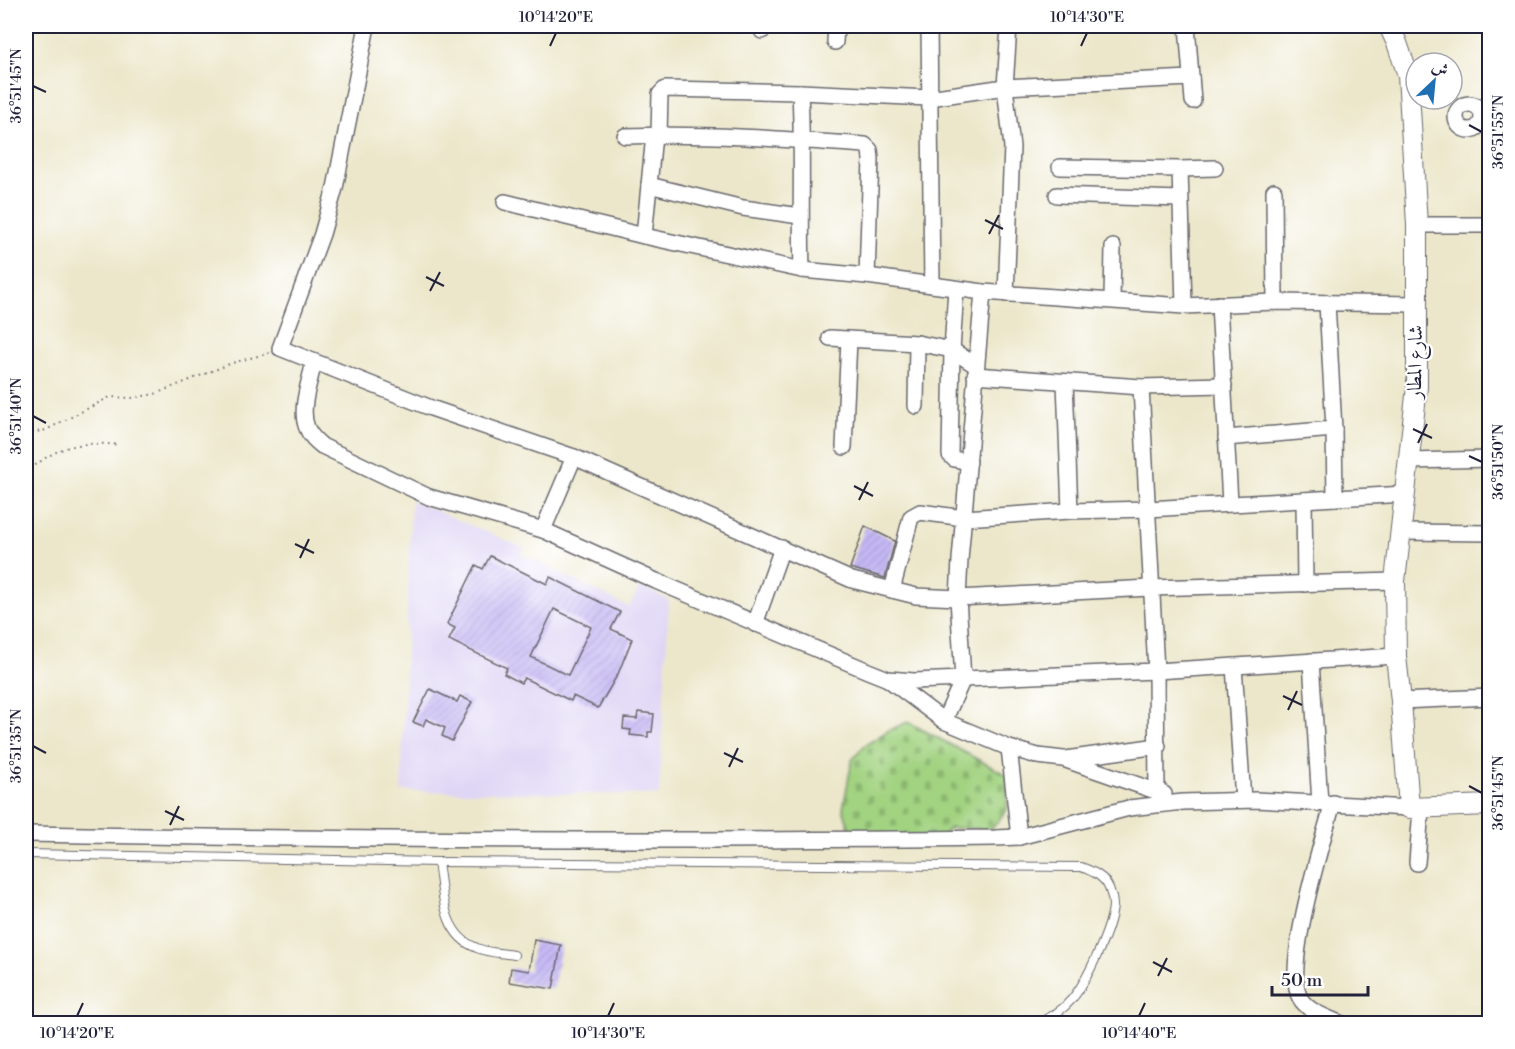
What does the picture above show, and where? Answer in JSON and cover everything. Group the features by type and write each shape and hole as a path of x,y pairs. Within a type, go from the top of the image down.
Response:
{"street":[{"path":"367,26 335,188 322,234 280,348 430,408 574,457 852,580 916,596 958,598 1150,588 1395,581"},
{"path":"835,42 836,26"},
{"path":"929,26 932,285"},
{"path":"1006,294 1012,147 1005,87 1009,26"},
{"path":"1187,26 1194,101"},
{"name":"شارع المطار","path":"1389,26 1408,75 1417,225 1417,387 1395,581 1396,656 1415,808"},
{"path":"644,236 660,94 665,89 800,92 929,99 1005,87 1191,78"},
{"path":"800,92 803,140 800,216 802,270"},
{"path":"625,136 803,140 865,145 870,150 867,276"},
{"path":"1060,167 1215,168"},
{"path":"1180,169 1184,306"},
{"path":"649,185 743,208 800,216"},
{"path":"1274,191 1275,302"},
{"path":"1057,195 1180,199"},
{"path":"506,202 644,236 802,270 867,276 956,289 1184,306 1275,302 1416,304"},
{"path":"1417,225 1490,225"},
{"path":"1112,300 1113,247"},
{"path":"956,289 950,455 954,459 969,462"},
{"path":"944,721 963,679 958,598 983,292"},
{"path":"1327,303 1334,429 1335,498"},
{"path":"1219,304 1230,503"},
{"path":"830,338 917,343 952,350 975,370 1065,382 1141,387 1224,386"},
{"path":"844,447 849,340"},
{"path":"916,406 917,343"},
{"path":"314,362 304,411 306,427 312,437 322,446 429,496 543,530 755,624 888,679 944,721 1009,748 1038,756 1063,759 1183,802"},
{"path":"1065,382 1070,511"},
{"path":"1141,387 1156,671 1157,792"},
{"path":"1226,438 1334,429"},
{"path":"543,530 574,457"},
{"path":"1410,461 1490,459"},
{"path":"892,590 911,517 920,512 964,518 1405,494"},
{"path":"1304,500 1305,584"},
{"path":"1401,532 1490,533"},
{"path":"755,624 782,548"},
{"path":"888,679 914,681 1156,671 1396,656"},
{"path":"1311,661 1327,803 1295,969 1299,996 1305,1004 1320,1015 1342,1023"},
{"path":"1233,666 1243,800"},
{"path":"1401,701 1490,697"},
{"path":"1063,759 1158,746"},
{"path":"1009,748 1019,837"},
{"path":"26,834 716,842 1019,837 1129,808 1183,802 1243,800 1415,808 1490,805"},
{"path":"1415,808 1417,863"}],"lane":[{"path":"26,854 438,862 1081,867 1097,873 1109,887 1113,903 1110,921 1083,983 1072,998 1059,1011 1034,1023"},
{"path":"438,862 449,922 456,934 467,944 479,950 514,955"}],"path":[{"path":"26,434 46,430 110,397 130,398 155,394 232,363 280,348"},
{"path":"26,473 44,457 71,446 96,443 120,445"}],"shaded area":[{"path":"411,500 524,548 521,554 629,607 640,586 669,600 659,795 401,791"}],"green space":[{"path":"908,722 1007,775 1007,809 992,829 950,828 942,836 852,836 843,809 852,760 864,746 889,730"}],"building":[{"path":"865,526 895,541 885,578 850,568"},
{"path":"490,556 547,584 550,577 620,612 611,629 632,639 618,674 598,708 573,696 571,701 524,678 521,683 504,674 507,668 449,640 455,628 447,624 476,565 483,569","holes":["554,609 591,627 568,675 531,657"]},
{"path":"430,689 457,702 460,696 472,702 452,741 442,736 445,728 426,719 423,726 413,722"},
{"path":"638,712 654,714 652,732 648,732 648,737 630,735 631,730 623,729 624,718 637,719"},
{"path":"534,940 561,945 553,989 509,982 511,968 529,971"}]}
